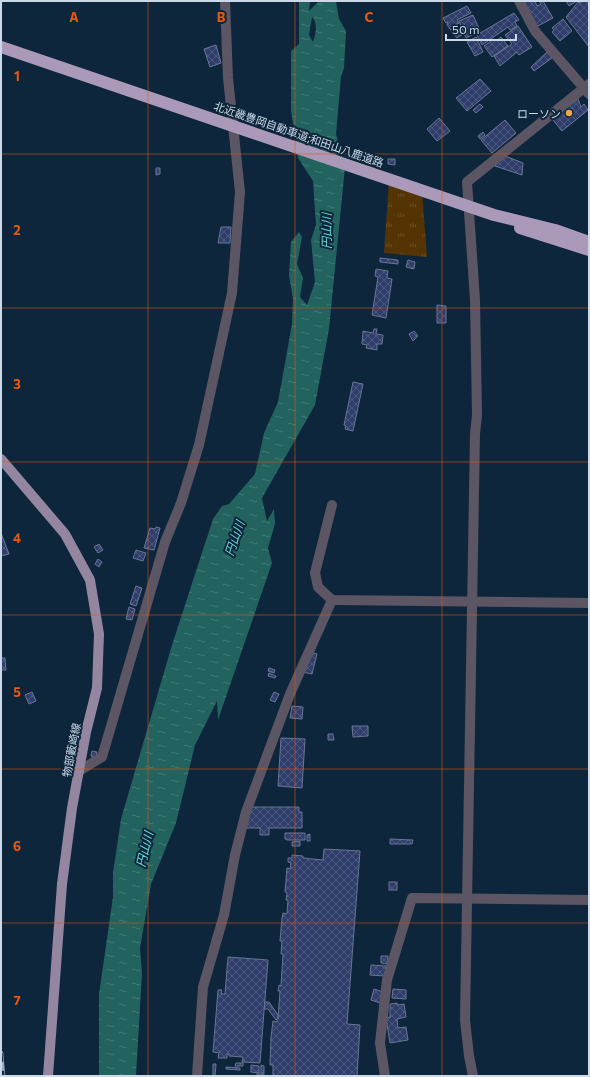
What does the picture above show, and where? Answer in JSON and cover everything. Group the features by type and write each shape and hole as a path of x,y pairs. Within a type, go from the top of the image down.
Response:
{"highway":[{"name":"北近畿豊岡自動車道;和田山八鹿道路","path":"1,46 494,215 555,230 589,241"},
{"path":"494,215 522,229 589,250"}],"main road":[{"name":"物部藪崎線","path":"1,459 65,534 90,580 99,634 96,688 72,808 62,884 48,1076"}],"street":[{"path":"79,771 102,757 165,542 181,503 199,444 232,292 240,192 228,78 225,1"},
{"path":"474,1076 469,1056 465,1020 475,434 477,415 475,300 467,182 587,89 535,31 519,1"},
{"path":"332,505 314,573 318,587 332,600 589,603"},
{"path":"197,1076 203,987 224,915 235,855 246,812 290,694 332,600"},
{"path":"385,1076 380,1043 388,980 412,898 589,900"}],"green space":[{"path":"389,181 422,191 427,257 384,253"}],"water":[{"name":"円山川","path":"299,1 310,1 309,11 319,1 336,1 339,19 346,31 344,68 341,76 336,134 345,167 329,329 315,405 262,498 267,521 274,509 275,524 268,548 272,563 218,720 217,701 195,745 176,823 151,884 140,948 142,973 136,1076 99,1076 99,994 113,897 113,873 121,819 172,645 213,519 222,506 229,504 255,474 264,433 278,402 292,324 293,299 289,275 291,242 299,232 302,237 297,264 303,278 300,297 307,305 315,282 311,240 316,225 313,181 298,158 291,110 291,51 299,44","holes":["312,17 314,19 316,29 313,42 309,35"]}],"building":[{"path":"526,1 535,1 537,6 541,4 539,1 543,1 553,18 534,28 521,3"},
{"path":"566,1 577,1 569,6"},
{"path":"581,1 589,1 589,47 566,17 578,2 580,3"},
{"path":"467,6 471,13 457,20 459,23 457,24 463,34 457,38 447,25 448,22 446,23 443,18"},
{"path":"514,13 519,20 515,22 517,26 510,30 508,27 482,45 477,35"},
{"path":"473,15 480,31 466,38 459,21"},
{"path":"563,19 572,31 560,41 552,32 554,30 552,28"},
{"path":"518,26 532,47 519,55 517,52 500,66 494,56 512,44 505,35"},
{"path":"476,37 483,52 475,56 467,42"},
{"path":"501,37 508,46 492,57 484,46 494,39 496,41"},
{"path":"216,45 221,63 210,67 204,49"},
{"path":"547,52 552,58 534,71 531,67"},
{"path":"480,79 491,91 467,111 456,98"},
{"path":"578,99 581,107 584,104 588,110 562,131 552,119"},
{"path":"480,104 483,107 476,113 473,110"},
{"path":"439,118 450,131 437,141 427,129"},
{"path":"505,120 516,133 492,153 481,140"},
{"path":"483,132 485,135 480,139 478,136"},
{"path":"505,156 523,163 522,175 495,166"},
{"path":"388,159 395,159 395,165 388,164"},
{"path":"156,168 160,168 160,174 156,175"},
{"path":"221,227 231,227 230,243 218,243"},
{"path":"380,258 398,260 398,264 380,262"},
{"path":"408,260 415,262 414,269 406,267"},
{"path":"376,269 388,271 387,278 392,279 386,318 372,315 378,277 375,276"},
{"path":"437,305 446,306 446,323 437,323"},
{"path":"374,329 377,329 376,334 383,335 382,344 377,344 377,350 366,348 367,345 362,344 363,331 373,333"},
{"path":"414,331 418,336 413,341 409,334"},
{"path":"353,382 363,384 353,431 345,429 346,426 344,425"},
{"path":"156,527 160,528 154,550 144,548 150,528 155,529"},
{"path":"1,533 9,554 1,556"},
{"path":"99,544 103,550 98,553 94,547"},
{"path":"136,550 146,553 143,561 133,558"},
{"path":"98,559 102,562 99,567 95,564"},
{"path":"136,586 142,588 136,606 130,604"},
{"path":"129,607 135,609 132,620 126,619"},
{"path":"306,651 317,654 312,674 302,672"},
{"path":"1,658 5,658 6,670 1,670"},
{"path":"269,668 275,670 274,673 268,671"},
{"path":"269,673 276,676 275,678 268,676"},
{"path":"32,692 36,701 29,704 25,695"},
{"path":"274,692 279,694 275,702 270,700"},
{"path":"292,706 303,707 302,719 290,718"},
{"path":"352,726 368,726 368,736 353,737"},
{"path":"328,734 333,734 334,740 328,740"},
{"path":"281,738 305,739 302,788 278,786"},
{"path":"92,751 97,752 96,757 91,756"},
{"path":"246,807 299,807 299,812 302,812 302,828 269,828 269,835 260,835 260,828 245,828"},
{"path":"285,833 305,833 305,840 287,840 285,839"},
{"path":"310,834 310,841 307,841 307,835"},
{"path":"390,839 413,840 412,844 390,844"},
{"path":"300,841 300,846 292,846 292,842"},
{"path":"324,849 360,851 347,1024 360,1025 357,1076 273,1076 273,1065 270,1065 271,1037 273,1021 277,1022 277,1019 276,1020 268,1009 264,1009 265,1002 269,1002 278,1015 278,1019 280,991 278,991 279,985 281,986 283,954 281,954 282,941 280,941 283,913 287,914 288,900 286,900 287,893 285,892 287,868 290,869 291,863 288,862 288,858 292,858 292,855 303,856 303,858 323,860"},
{"path":"389,882 397,882 397,890 389,890"},
{"path":"381,956 388,956 387,964 381,963"},
{"path":"228,957 268,960 260,1063 242,1062 243,1057 229,1056 229,1054 227,1054 227,1058 218,1058 219,1053 213,1052 218,990 222,990 221,994 225,994"},
{"path":"371,965 386,966 385,976 370,975"},
{"path":"374,989 383,992 380,1003 371,1000"},
{"path":"393,989 406,990 406,999 392,998"},
{"path":"397,1003 398,1005 404,1004 406,1017 397,1019 398,1028 406,1027 408,1040 390,1043 386,1018 390,1017 390,1004"},
{"path":"236,1063 243,1063 243,1066 235,1066"},
{"path":"213,1064 216,1064 215,1076 213,1076"},
{"path":"251,1065 259,1066 259,1073 251,1072"},
{"path":"261,1065 264,1066 264,1073 261,1073"},
{"path":"226,1067 240,1068 240,1070 226,1069"},
{"path":"257,1074 264,1074 264,1076 257,1076"}],"railway":[{"path":"1,1053 3,1076"}],"place":[{"name":"ローソン","path":"569,113"}]}
